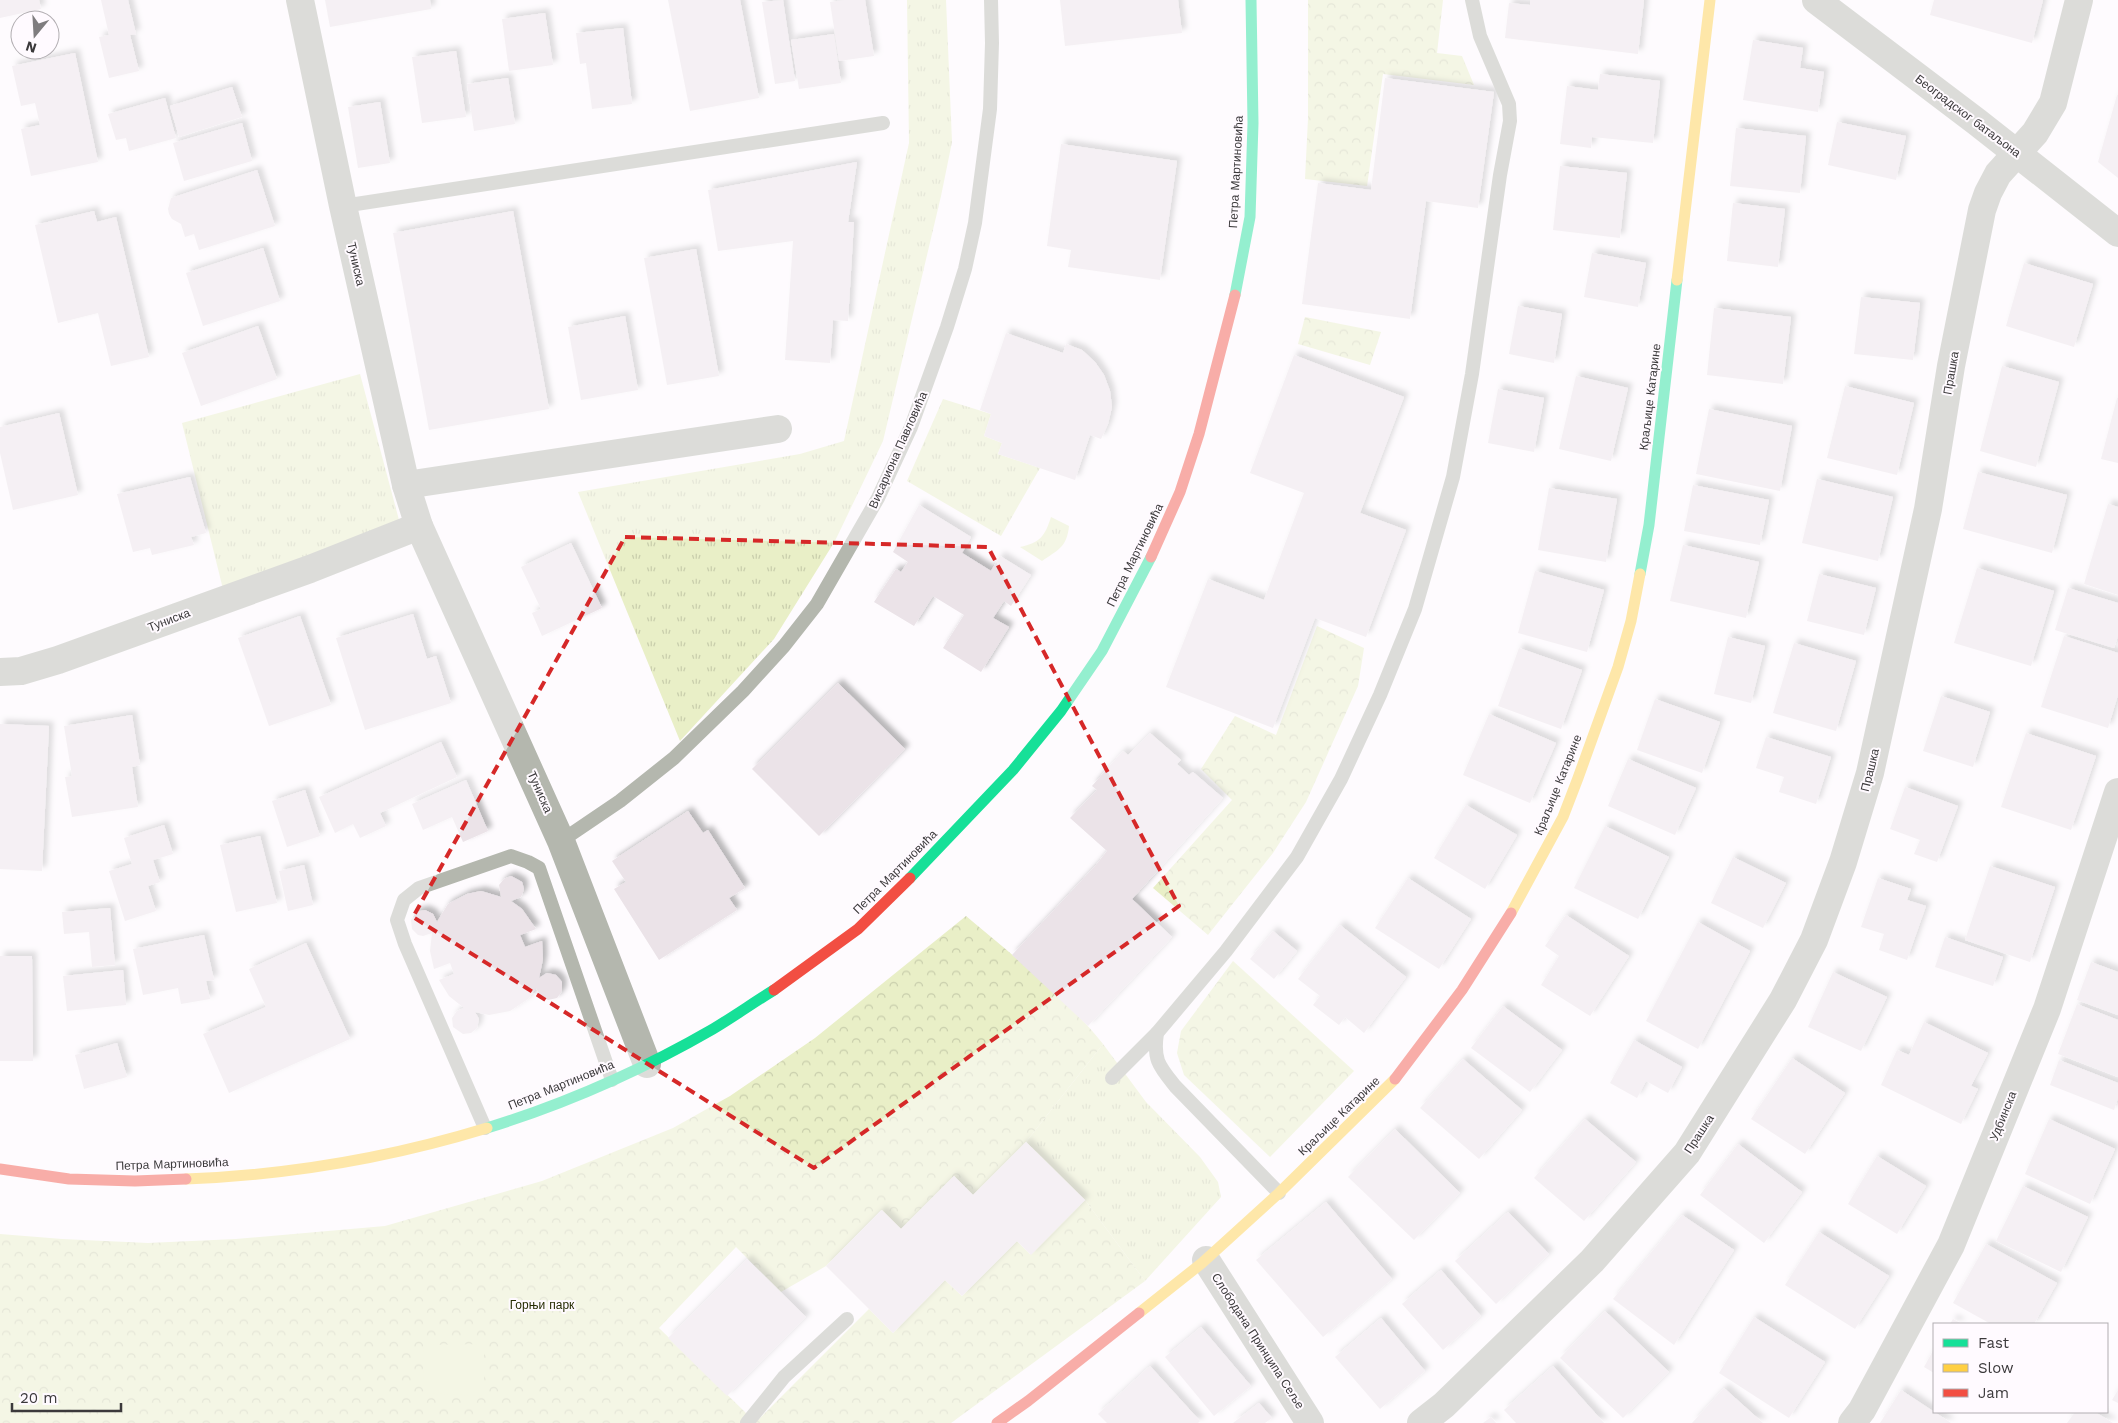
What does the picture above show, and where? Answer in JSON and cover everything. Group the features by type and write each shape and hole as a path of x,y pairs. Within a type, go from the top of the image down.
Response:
{"street":[{"name":"Туниска","path":"300,0 343,206 406,485 419,526 562,841 646,1064"},
{"name":"Петра Мартиновића","path":"0,1169 79,1179 135,1181 217,1178 308,1169 372,1158 447,1140 532,1114 646,1064 713,1028 790,980 858,929 913,876 1013,770 1061,711 1102,651 1155,549 1180,492 1199,434 1232,313 1250,217 1253,123 1251,0"},
{"name":"Краљице Катарине","path":"997,1423 1028,1401 1206,1260 1279,1194 1392,1083 1462,990 1494,942 1520,900 1563,817 1618,667 1631,621 1649,525 1710,0"},
{"name":"Београдског батаљона","path":"1816,0 2118,233"},
{"name":"Прашка","path":"1420,1423 1444,1405 1592,1260 1687,1154 1783,1000 1814,940 1843,862 1870,773 1928,510 1951,366 1982,210 1988,192 1998,174 2035,133 2052,103 2080,0"},
{"path":"406,485 778,429"},
{"name":"Туниска","path":"0,672 21,671 58,660 310,569 419,526"},
{"name":"Удбинска","path":"1852,1423 1862,1410 1951,1245 2047,1009 2118,792"},
{"name":"Слободана Принципа Сеље","path":"1206,1260 1310,1423"}],"lane":[{"name":"Висариона Павловића","path":"562,841 620,800 674,758 743,691 784,646 817,604 878,498 921,400 947,327 965,268 975,223 990,109 991,0"},
{"path":"1112,1078 1157,1033 1226,951 1297,857 1344,771 1380,695 1415,609 1453,477 1472,374 1500,175 1510,121 1509,104 1480,36 1472,0"},
{"path":"343,206 883,123"},
{"path":"485,1128 405,944 397,920 404,900 419,888 510,856 539,868 612,1080"},
{"path":"1157,1033 1154,1050 1161,1068 1175,1086 1279,1194"},
{"path":"747,1423 784,1377 847,1319"}],"highlighted area":[{"path":"625,537 988,547 1179,906 814,1168 413,917"}],"green space":[{"path":"907,0 946,0 952,142 883,441 835,541 774,639 680,741 578,492 800,454 844,441 909,143"},
{"path":"1308,0 1443,0 1437,53 1462,56 1474,85 1383,74 1367,186 1305,179 1308,119"},
{"path":"1305,317 1381,332 1370,365 1298,344"},
{"path":"360,374 399,520 223,589 182,423"},
{"path":"943,399 991,414 984,436 1002,443 998,454 1040,468 1001,536 907,481"},
{"path":"1051,517 1069,526 1068,533 1061,547 1042,561 1020,547 1041,538"},
{"path":"1317,626 1364,648 1358,686 1306,802 1273,853 1208,935 1153,888 1232,800 1201,769 1235,716 1276,735"},
{"name":"Горњи парк","path":"966,916 1056,993 1103,1044 1026,1142 973,1195 954,1176 901,1229 881,1210 826,1266 781,1292 736,1247 659,1328 748,1415 741,1423 0,1423 0,1234 148,1243 236,1239 385,1226 542,1181 673,1128 730,1096 815,1038"},
{"path":"1233,961 1354,1071 1270,1157 1184,1075 1177,1053 1181,1031"},
{"path":"1103,1044 1146,1102 1200,1157 1218,1182 1221,1197 1145,1281 1085,1200 1026,1142"},
{"path":"1085,1200 1145,1281 951,1423 755,1423 869,1309 893,1333 945,1280 962,1296 1017,1241 1030,1254"},
{"path":"484,1344 484,1396 424,1393 423,1345"}],"building":[{"path":"0,0 39,0 41,9 10,10 10,16 0,18"},
{"path":"101,0 128,0 136,34 130,35 139,71 109,78 99,37 109,35"},
{"path":"325,0 430,0 431,9 330,27"},
{"path":"668,0 740,0 759,98 690,111"},
{"path":"783,0 795,81 775,84 762,2"},
{"path":"865,0 874,56 839,61 830,2"},
{"path":"1060,0 1178,0 1182,33 1065,46"},
{"path":"1530,0 1644,0 1638,54 1505,38 1509,3 1530,5"},
{"path":"1934,0 2043,0 2032,43 1930,15"},
{"path":"545,13 553,65 509,71 502,19"},
{"path":"623,28 632,104 592,109 586,63 580,64 576,33"},
{"path":"834,34 841,83 799,89 791,40"},
{"path":"1753,40 1803,48 1800,68 1824,72 1818,112 1743,100"},
{"path":"456,51 466,117 422,123 412,57"},
{"path":"75,53 98,162 31,176 21,129 40,125 35,103 21,106 12,66 41,60 60,60 60,56"},
{"path":"1600,74 1660,81 1653,143 1592,137 1591,148 1560,144 1567,86 1598,90"},
{"path":"508,78 515,124 474,131 467,84"},
{"path":"1385,78 1494,92 1478,208 1426,201 1410,319 1302,304 1318,183 1371,190"},
{"path":"232,87 242,117 179,137 170,106"},
{"path":"2118,95 2118,178 2098,162"},
{"path":"165,98 176,138 129,151 126,138 116,140 108,114"},
{"path":"380,102 390,163 358,168 348,107"},
{"path":"1837,122 1906,136 1896,180 1828,165"},
{"path":"242,123 252,161 184,181 173,143"},
{"path":"1736,128 1806,136 1800,193 1730,186"},
{"path":"1061,144 1177,161 1160,280 1068,267 1071,250 1047,246"},
{"path":"857,162 848,222 854,222 848,321 833,320 830,363 785,360 793,241 718,251 708,190"},
{"path":"1560,166 1627,173 1620,238 1553,230"},
{"path":"257,170 275,226 199,250 194,234 185,237 181,224 172,219 169,214 168,209 171,198"},
{"path":"1733,203 1785,209 1778,267 1727,261"},
{"path":"94,211 97,222 116,217 149,357 111,366 98,313 58,323 35,225"},
{"path":"513,211 549,409 429,430 393,233"},
{"path":"263,248 280,301 203,326 186,273"},
{"path":"696,249 719,376 667,385 644,258"},
{"path":"1592,253 1646,263 1638,307 1584,297"},
{"path":"2024,263 2093,284 2074,347 2006,326"},
{"path":"1861,297 1920,303 1913,360 1854,354"},
{"path":"1518,306 1562,314 1554,363 1509,354"},
{"path":"1714,308 1791,317 1783,384 1707,375"},
{"path":"625,316 638,390 581,400 568,327"},
{"path":"258,326 277,379 201,406 182,353"},
{"path":"1006,333 1063,353 1066,344 1082,350 1095,362 1104,375 1110,391 1112,407 1108,424 1101,439 1090,435 1075,480 998,454 1002,443 984,436 991,414 980,410"},
{"path":"1294,355 1404,397 1360,513 1406,530 1366,637 1315,618 1273,728 1166,687 1208,579 1264,600 1304,493 1250,473"},
{"path":"2002,366 2059,382 2036,467 1980,451"},
{"path":"1576,376 1628,388 1611,461 1559,449"},
{"path":"1845,386 1914,403 1897,475 1827,458"},
{"path":"1498,389 1544,398 1534,452 1488,443"},
{"path":"2118,398 2118,463 2101,459"},
{"path":"1709,409 1792,426 1780,491 1696,474"},
{"path":"59,413 78,495 13,510 0,453 0,427"},
{"path":"1978,472 2067,495 2052,553 1963,529"},
{"path":"190,477 206,533 191,537 194,545 152,555 150,548 133,552 117,494"},
{"path":"1817,479 1893,497 1878,561 1802,543"},
{"path":"1693,485 1769,500 1760,545 1684,531"},
{"path":"1549,488 1617,499 1606,562 1538,550"},
{"path":"2108,504 2118,507 2118,595 2084,584"},
{"path":"919,505 971,537 962,553 991,571 1000,556 1031,575 1011,606 1004,601 993,618 1009,627 981,672 943,648 964,615 933,596 914,626 874,602 896,569 901,572 908,562 893,552"},
{"path":"571,543 602,608 542,636 532,613 541,609 521,567"},
{"path":"1683,545 1759,562 1746,618 1670,601"},
{"path":"1977,568 2054,591 2031,666 1954,643"},
{"path":"1535,571 1604,590 1587,652 1518,633"},
{"path":"1819,574 1876,588 1864,635 1807,621"},
{"path":"2068,588 2118,603 2118,636 2114,648 2055,630"},
{"path":"413,614 427,659 436,656 451,703 365,730 336,638"},
{"path":"300,616 331,705 269,726 238,638"},
{"path":"2064,636 2118,653 2118,695 2108,728 2041,707"},
{"path":"1728,637 1765,646 1751,703 1714,694"},
{"path":"1794,643 1856,661 1836,731 1773,713"},
{"path":"1519,648 1582,670 1561,729 1498,706"},
{"path":"838,683 905,749 819,836 752,769"},
{"path":"1941,696 1990,712 1973,767 1923,751"},
{"path":"1655,699 1720,722 1702,773 1637,750"},
{"path":"1489,714 1556,743 1530,803 1463,775"},
{"path":"132,715 140,765 132,767 138,807 72,817 65,777 72,776 64,726"},
{"path":"0,724 49,726 42,871 0,869"},
{"path":"1150,733 1181,760 1177,764 1189,775 1193,772 1223,798 1132,899 1172,937 1088,1026 1012,955 1107,851 1070,818 1097,790 1092,786 1123,751 1128,755"},
{"path":"2026,733 2096,756 2071,830 2001,807"},
{"path":"1766,737 1831,757 1816,804 1779,792 1784,777 1756,768"},
{"path":"441,742 457,777 380,813 386,826 360,838 353,824 335,833 319,797"},
{"path":"1628,759 1696,788 1675,835 1608,806"},
{"path":"466,780 488,831 463,842 452,817 423,830 412,804"},
{"path":"1905,787 1958,806 1937,862 1914,854 1920,840 1890,829"},
{"path":"305,790 320,836 287,847 272,801"},
{"path":"1466,805 1517,835 1485,889 1434,858"},
{"path":"688,811 703,833 708,830 745,888 729,898 737,910 659,960 614,889 626,882 612,861"},
{"path":"164,825 173,854 153,860 160,882 148,886 156,911 125,921 109,871 132,864 124,838"},
{"path":"1605,826 1669,857 1638,919 1574,888"},
{"path":"260,836 277,903 236,912 220,845"},
{"path":"1733,857 1786,883 1763,928 1711,903"},
{"path":"304,865 313,905 288,911 279,871"},
{"path":"1990,866 2055,887 2030,962 1965,940"},
{"path":"511,876 522,882 524,889 521,897 511,901 522,909 536,929 520,935 525,947 542,941 543,959 539,978 547,973 556,975 562,982 562,991 557,998 548,1000 540,996 536,988 528,999 510,1011 489,1015 475,1012 479,1019 477,1028 471,1033 463,1034 453,1027 452,1018 457,1011 464,1008 449,996 439,980 454,974 450,963 434,969 430,951 432,933 423,936 418,935 412,929 411,920 416,912 425,910 433,914 437,922 448,904 467,894 481,891 501,897 499,885 504,879"},
{"path":"1408,878 1471,919 1439,969 1375,928"},
{"path":"1878,878 1911,889 1907,900 1926,906 1907,960 1879,950 1884,934 1861,927"},
{"path":"110,908 115,965 92,967 89,932 64,934 62,912"},
{"path":"1566,915 1629,956 1590,1016 1541,985 1559,956 1545,946"},
{"path":"1698,922 1750,951 1698,1049 1646,1021"},
{"path":"1340,925 1406,977 1364,1033 1345,1017 1339,1025 1313,1005 1320,996 1298,979"},
{"path":"1273,931 1297,951 1274,979 1250,959"},
{"path":"204,935 214,980 206,981 210,999 181,1004 178,988 143,995 133,949"},
{"path":"1945,937 2003,957 1993,986 1935,967"},
{"path":"306,943 350,1039 229,1093 203,1034 266,1007 249,969"},
{"path":"0,956 32,956 33,1061 0,1061"},
{"path":"2091,962 2118,972 2118,1015 2077,1000"},
{"path":"123,970 126,1005 67,1011 63,976"},
{"path":"1833,972 1887,997 1861,1051 1808,1027"},
{"path":"2077,1004 2118,1020 2118,1077 2058,1054"},
{"path":"1503,1006 1562,1050 1530,1092 1471,1048"},
{"path":"1924,1022 1988,1053 1971,1086 1978,1089 1961,1124 1881,1085 1897,1050 1909,1055"},
{"path":"1634,1040 1682,1067 1668,1093 1646,1081 1637,1098 1610,1083"},
{"path":"117,1043 127,1077 84,1089 75,1055"},
{"path":"1792,1058 1845,1093 1805,1154 1751,1119"},
{"path":"1463,1059 1522,1110 1479,1159 1420,1108"},
{"path":"2059,1060 2118,1083 2118,1098 2114,1110 2050,1085"},
{"path":"1585,1119 1636,1162 1584,1221 1534,1178"},
{"path":"2049,1119 2115,1149 2090,1204 2025,1174"},
{"path":"1395,1129 1460,1193 1414,1240 1348,1177"},
{"path":"1026,1142 1085,1200 1031,1255 1017,1241 962,1296 945,1280 893,1333 826,1266 882,1210 901,1229 954,1176 973,1195"},
{"path":"1738,1144 1802,1192 1764,1243 1700,1195"},
{"path":"1877,1156 1926,1186 1897,1234 1848,1204"},
{"path":"2023,1186 2088,1217 2061,1272 1996,1241"},
{"path":"1326,1202 1392,1279 1323,1337 1256,1260"},
{"path":"1508,1212 1549,1254 1496,1304 1455,1261"},
{"path":"1682,1215 1734,1250 1674,1345 1613,1299"},
{"path":"1819,1232 1889,1276 1855,1329 1785,1285"},
{"path":"1986,1244 2057,1283 2035,1323 1989,1323 1953,1303"},
{"path":"747,1259 806,1317 727,1396 668,1338"},
{"path":"1441,1270 1481,1316 1443,1350 1402,1304"},
{"path":"1605,1311 1669,1372 1623,1418 1560,1358"},
{"path":"1754,1317 1825,1362 1789,1418 1719,1373"},
{"path":"1381,1318 1425,1371 1380,1409 1335,1357"},
{"path":"1953,1319 1960,1323 1951,1323"},
{"path":"1201,1327 1251,1386 1214,1416 1165,1357"},
{"path":"1933,1351 1933,1372 1924,1367"},
{"path":"1150,1366 1200,1421 1198,1423 1107,1423 1098,1414"},
{"path":"1553,1366 1604,1423 1516,1423 1504,1410"},
{"path":"1724,1388 1763,1423 1692,1423"},
{"path":"1901,1390 1933,1411 1933,1413 1951,1423 1880,1423"},
{"path":"2118,1390 2118,1403 2112,1400"},
{"path":"1259,1403 1272,1418 1265,1423 1233,1423"},
{"path":"2074,1413 2097,1413 2113,1423 2067,1423"},
{"path":"1491,1417 1496,1423 1483,1423"}],"traffic: fast":[{"path":"1235,295 1250,217 1253,123 1251,0"},
{"path":"1640,574 1649,525 1677,280"},
{"path":"910,878 1013,770 1061,711 1102,651 1151,557"},
{"path":"487,1128 574,1097 631,1072 713,1029 774,990"}],"traffic: slow":[{"path":"1677,280 1710,0"},
{"path":"1511,913 1563,817 1578,778 1618,667 1631,621 1640,574"},
{"path":"1139,1313 1202,1263 1279,1193 1395,1079"},
{"path":"186,1179 263,1174 338,1163 413,1148 487,1128"}],"traffic: jam":[{"path":"1151,557 1180,492 1199,434 1235,295"},
{"path":"774,990 858,929 910,878"},
{"path":"1395,1079 1462,990 1511,913"},
{"path":"0,1169 69,1179 135,1181 186,1179"},
{"path":"997,1423 1028,1401 1139,1313"}]}
